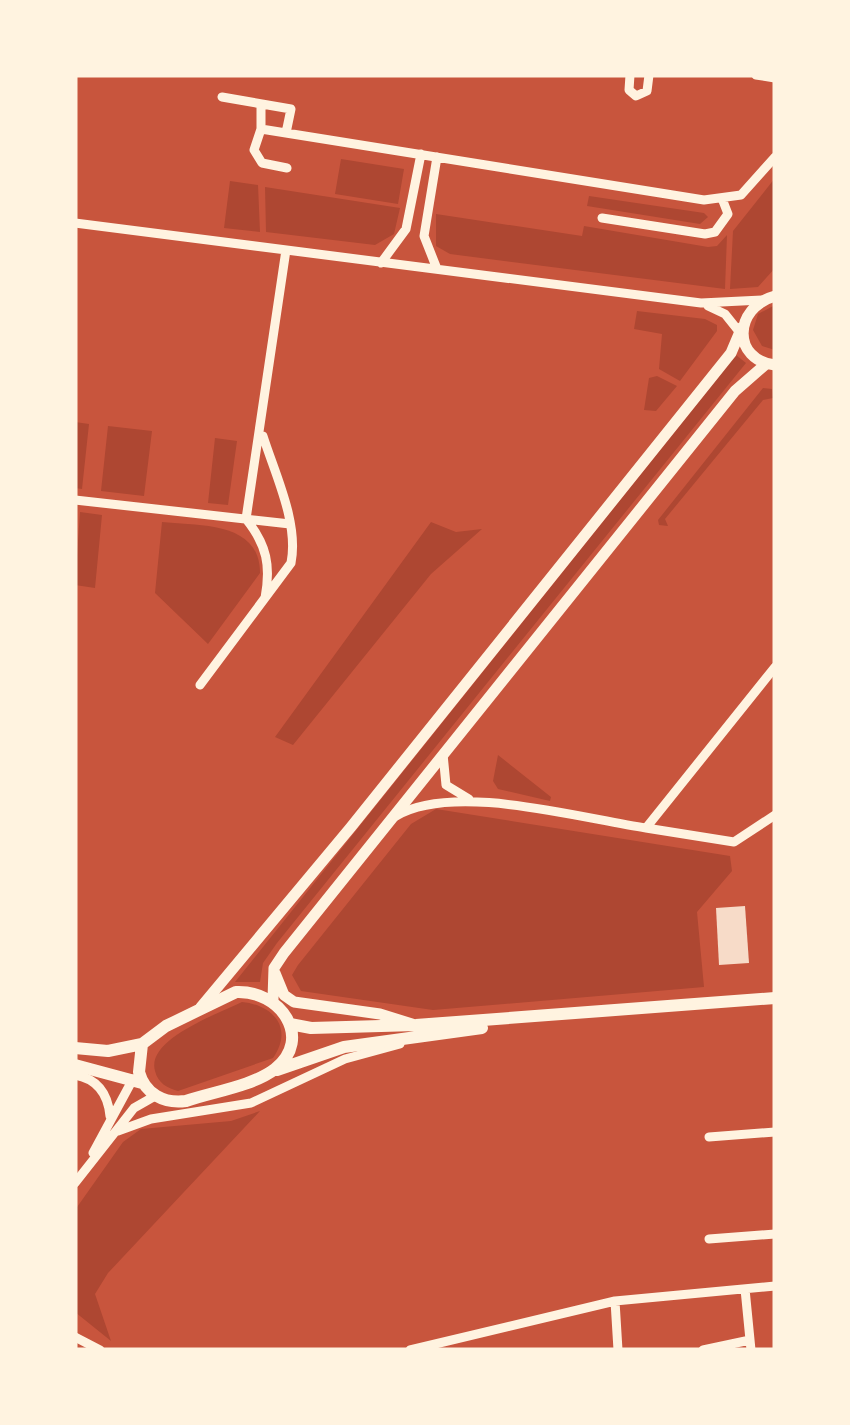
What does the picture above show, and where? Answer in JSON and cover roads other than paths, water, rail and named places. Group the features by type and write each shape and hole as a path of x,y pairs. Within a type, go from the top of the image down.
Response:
{"main road":[{"path":"75,1048 108,1051 142,1044 236,992 258,992 273,999 290,1024 288,1049 273,1071"},
{"path":"290,1024 311,1028 416,1025 775,998"},
{"path":"75,1065 137,1082 155,1096 174,1103 344,1048 409,1041 543,1016"},
{"path":"137,1082 142,1044"}],"street":[{"path":"630,75 630,91 636,96 647,91 649,75"},
{"path":"756,75 775,78"},
{"path":"222,97 290,110 286,134"},
{"path":"262,104 261,129 253,142 256,156 262,163 287,168"},
{"path":"261,129 723,201 741,195 775,156"},
{"path":"381,262 406,229 421,154"},
{"path":"437,157 424,236 437,269"},
{"path":"415,187 430,190"},
{"path":"602,218 705,234 721,226 728,214 723,201"},
{"path":"75,222 701,303 769,298"},
{"path":"265,598 269,579 265,546 246,519 262,433 286,250"},
{"path":"194,1013 351,827 731,353 750,310 769,298"},
{"path":"273,999 274,968 734,391 770,364 725,314 701,303"},
{"path":"200,685 291,563 294,544 290,524 262,433"},
{"path":"75,500 290,524"},
{"path":"646,828 775,667"},
{"path":"444,754 446,785 472,800"},
{"path":"393,818 425,802 472,800 734,842 775,815"},
{"path":"274,968 278,985 294,1002 380,1014 416,1025"},
{"path":"118,1131 151,1119 252,1103 334,1064 409,1041"},
{"path":"75,1075 86,1076 103,1090 110,1116"},
{"path":"75,1183 110,1116 137,1082"},
{"path":"90,1160 134,1108 155,1096"},
{"path":"709,1137 775,1132"},
{"path":"708,1239 775,1234"},
{"path":"410,1350 615,1301 775,1286"},
{"path":"702,1350 751,1345 745,1289"},
{"path":"615,1301 618,1350"},
{"path":"75,1333 100,1350"},
{"path":"456,1337 457,1350"}]}
